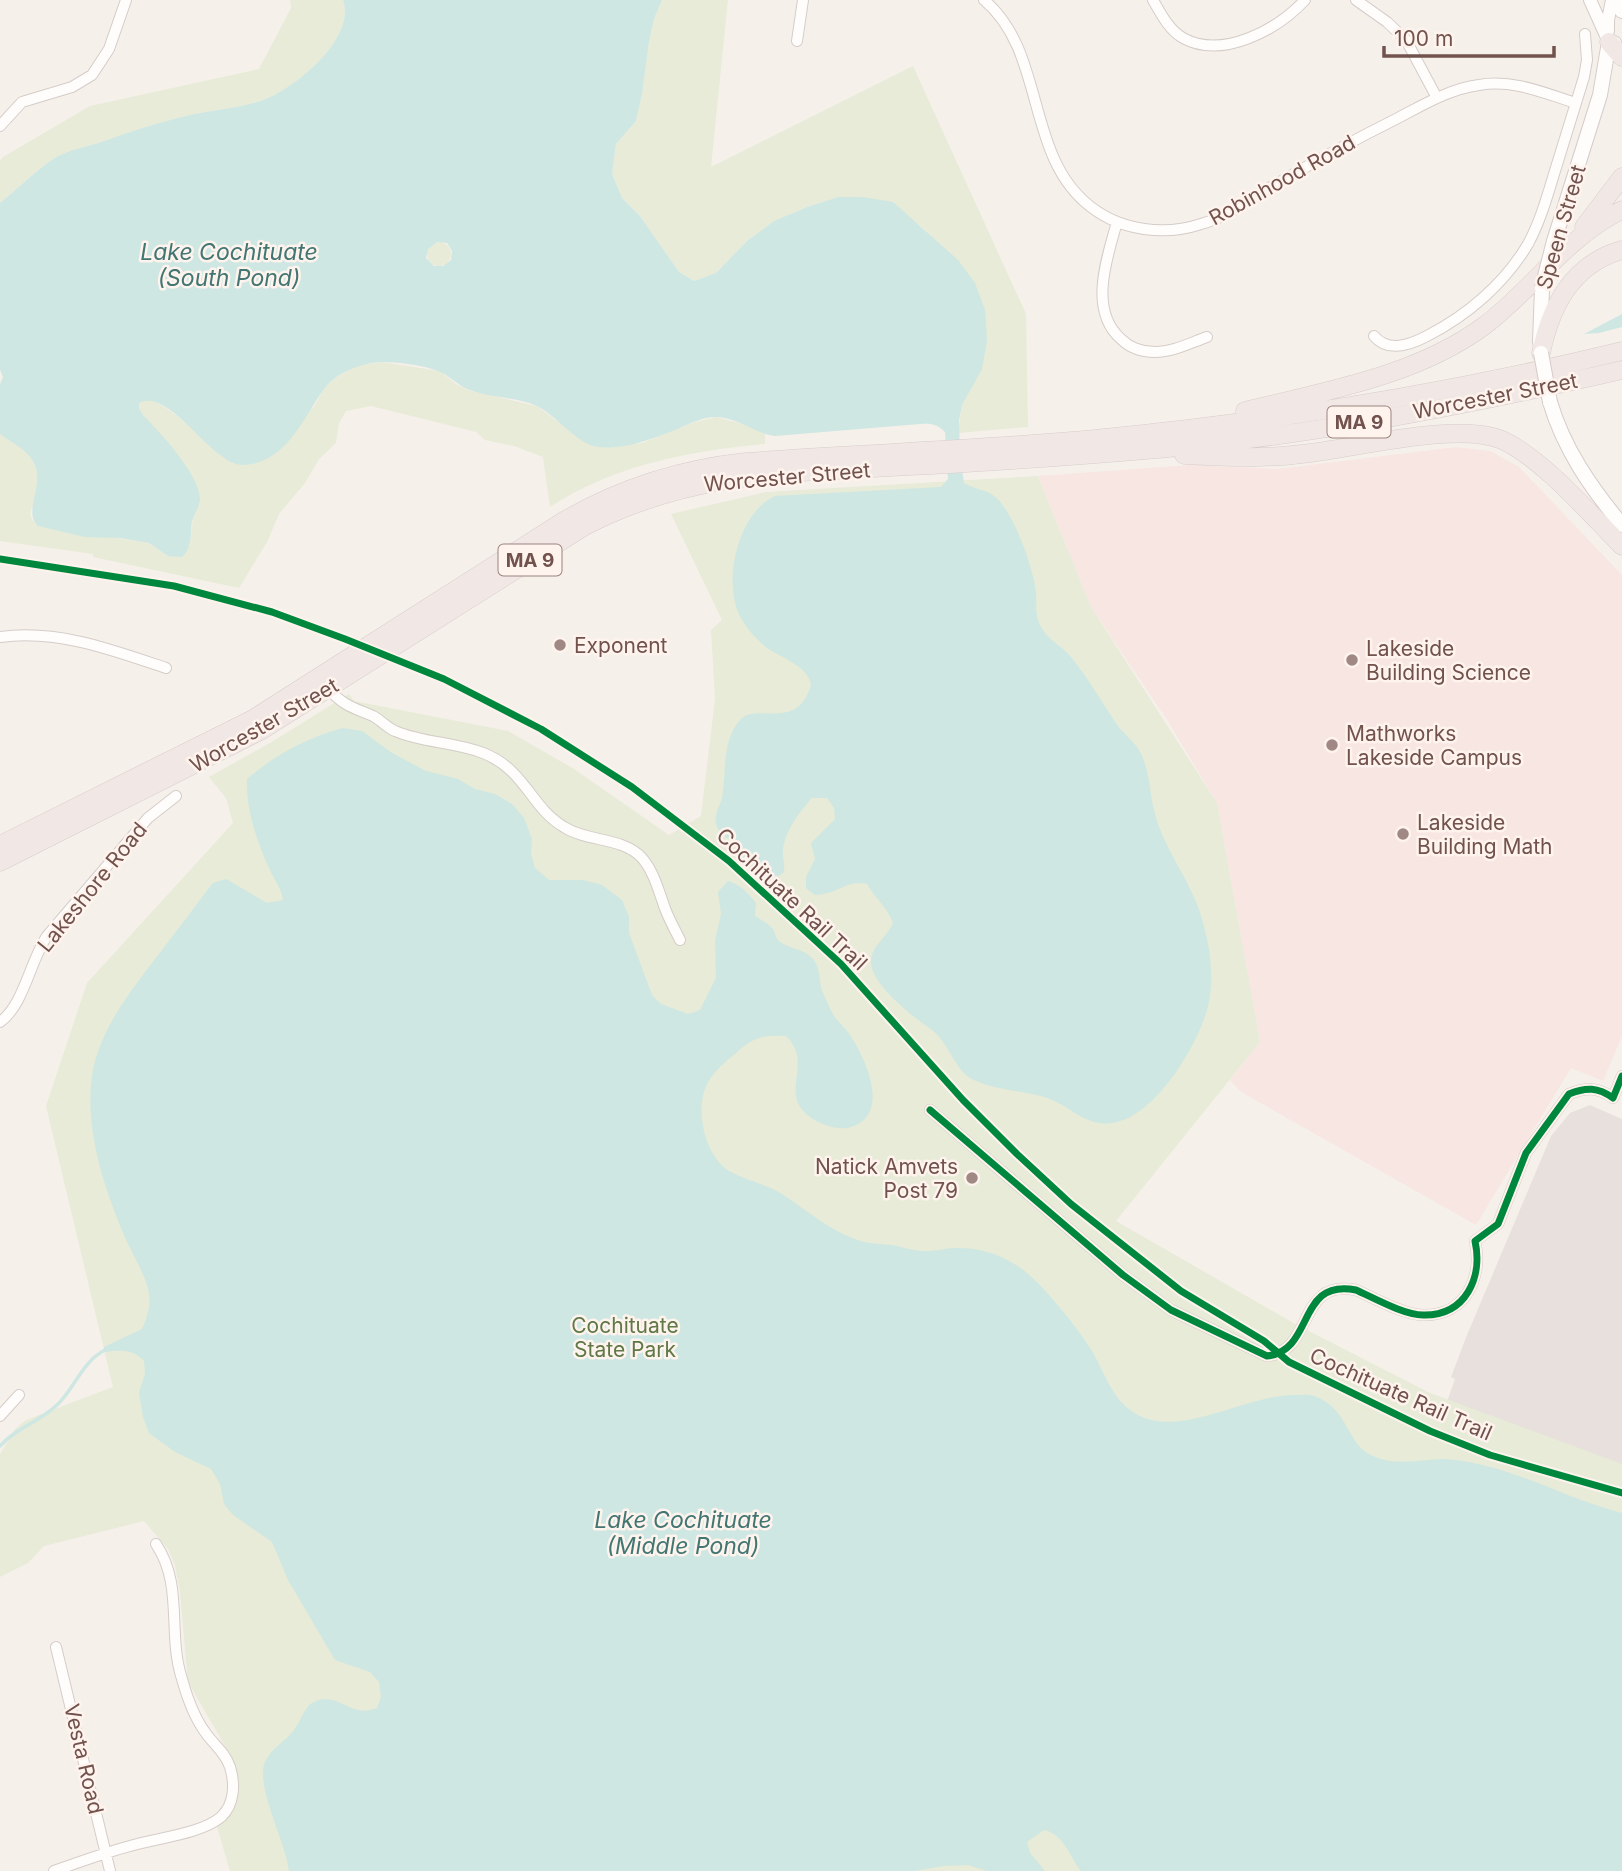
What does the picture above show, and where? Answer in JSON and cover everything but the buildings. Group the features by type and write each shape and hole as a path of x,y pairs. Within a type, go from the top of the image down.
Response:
{"highway":[{"path":"1616,43 1622,57"},
{"path":"1163,431 1344,386 1406,367 1442,352 1495,318 1622,177"},
{"path":"1561,243 1622,210"},
{"path":"1541,353 1550,319 1571,281 1591,264 1622,250"},
{"name":"Worcester Street","path":"0,862 225,751 328,690 576,531 638,502 697,484 738,477 966,456 1392,398 1622,351"},
{"name":"Worcester Street","path":"966,456 1093,454 1196,445 1469,403 1622,370"},
{"path":"1093,454 1276,456 1476,433 1501,440 1532,459 1622,546"},
{"name":"Worcester Street","path":"0,845 262,714 596,502 668,475 725,464 938,458"}],"main road":[{"path":"1612,0 1622,11"},
{"name":"Speen Street","path":"1616,43 1561,243 1542,288 1539,318 1541,353 1550,402 1563,439 1597,494 1622,525"}],"street":[{"path":"0,126 22,102 72,87 92,75 109,49 126,0"},
{"path":"797,41 803,0"},
{"path":"1153,0 1168,23 1184,38 1219,44 1231,43 1260,33 1283,20 1305,0"},
{"path":"1356,0 1387,22 1406,40 1437,98"},
{"path":"1590,0 1616,43"},
{"path":"1612,0 1608,20 1616,43"},
{"name":"Robinhood Road","path":"989,2 1008,27 1020,52 1050,151 1062,176 1093,209 1117,222 1145,229 1173,230 1214,220 1337,149 1437,98 1472,86 1504,83 1576,103"},
{"path":"1374,336 1380,343 1389,346 1419,340 1466,311 1508,272 1528,244 1538,223 1587,66 1585,34"},
{"path":"1117,222 1104,280 1103,304 1109,326 1124,342 1143,351 1166,351 1207,337"},
{"path":"0,637 29,635 69,639 166,668"},
{"path":"328,690 344,705 374,717 396,732 492,757 514,773 564,828 618,844 637,854 656,882 680,940"},
{"name":"Lakeshore Road","path":"0,1022 11,1013 38,950 47,936 148,818 176,796"},
{"path":"930,1110 1155,1300 1267,1356 1275,1355 1292,1344 1320,1295 1328,1290 1356,1290 1411,1313 1424,1315 1438,1312 1462,1300 1474,1284 1477,1268 1475,1241 1498,1224 1526,1153 1545,1126 1569,1094 1580,1090 1601,1089 1613,1098 1622,1076"},
{"path":"0,1416 19,1395"},
{"path":"54,1871 106,1853 201,1828 218,1819 229,1806 233,1788 230,1768 225,1755 201,1726 181,1676 175,1645 173,1586 156,1544"},
{"name":"Vesta Road","path":"56,1647 110,1871"}],"shaded area":[{"name":"Mathworks Lakeside Campus","path":"1456,447 1490,451 1519,467 1622,575 1622,1036 1603,1081 1571,1068 1476,1225 1241,1092 1230,1080 1260,1042 1217,803 1169,723 1091,607 1038,476 1190,465 1277,469"},
{"path":"1590,1105 1622,1119 1622,1466 1445,1407 1455,1379 1451,1377 1467,1335 1551,1136 1570,1113"}],"green space":[{"path":"290,0 343,0 345,14 341,29 322,58 281,92 241,106 171,120 63,154 44,165 0,203 0,161 3,157 90,106 259,69 291,8"},
{"path":"662,0 728,0 711,167 913,66 1026,314 1028,427 958,433 962,405 970,389 936,242 921,226 863,197 838,197 774,221 747,241 716,273 694,281 679,272 640,216 622,198 612,174 616,144 636,121 649,42"},
{"path":"439,242 448,245 451,254 448,263 439,266 430,263 427,254 430,245"},
{"path":"381,362 440,371 456,384 471,391 537,406 596,447 642,443 695,422 716,417 750,426 765,434 765,444 653,462 600,480 550,507 543,457 514,446 485,440 476,432 371,406 346,411 339,423 336,443 319,459 305,483 279,514 267,542 239,588 93,557 93,554 0,541 0,434 24,450 34,462 38,484 31,515 38,526 149,543 168,556 190,545 193,518 200,503 197,486 187,468 143,415 139,403 149,400 166,408 225,459 313,408 325,387 337,377 357,366"},
{"name":"Lake Cochituate (Middle Pond)","path":"1038,476 1091,607 1217,803 1260,1042 1116,1221 1297,1325 1430,1393 1622,1464 1622,1871 230,1871 217,1827 225,1820 237,1773 232,1758 188,1682 180,1592 175,1565 168,1549 144,1521 44,1546 28,1563 0,1577 0,1454 15,1429 26,1420 113,1387 46,1106 87,983 233,823 226,798 209,777 349,694 354,701 508,731 574,769 669,835 701,816 715,699 711,630 722,620 671,514 766,492"}],"water":[{"name":"Lake Cochituate (South Pond)","path":"343,0 662,0 649,42 636,121 616,144 612,174 622,198 640,216 679,272 694,281 716,273 747,241 774,221 838,197 863,197 893,202 958,260 975,283 985,310 987,340 982,369 962,405 959,421 964,483 987,492 1001,503 1015,527 1031,570 1040,625 1071,657 1115,722 1141,754 1157,821 1197,904 1207,940 1211,981 1204,1019 1184,1060 1170,1080 1154,1099 1137,1113 1118,1122 1093,1122 1050,1099 983,1084 962,1071 938,1036 892,997 875,975 871,965 872,955 893,923 867,884 854,884 815,895 806,888 806,877 815,859 811,843 835,819 834,808 827,798 812,798 798,815 784,842 784,872 768,884 744,858 739,845 717,828 716,814 722,798 727,747 734,729 747,715 787,712 796,708 805,700 811,685 809,678 800,668 767,648 742,620 736,606 733,570 742,534 762,505 775,496 941,487 948,479 945,432 936,426 924,424 775,436 731,420 711,417 640,442 619,447 598,447 575,436 537,406 470,390 442,373 425,367 381,362 357,367 335,378 324,389 301,425 282,448 258,462 243,465 231,462 218,453 164,406 151,401 139,403 143,415 187,467 199,491 200,501 192,521 189,545 182,557 168,556 149,543 120,538 85,537 38,526 32,512 37,486 36,467 24,451 0,434 0,384 3,377 0,370 0,203 45,165 63,154 170,120 250,104 281,92 322,58 341,29 345,14","holes":["437,242 447,243 452,251 451,260 443,266 434,266 426,258 428,249"]},
{"path":"1622,314 1622,327 1584,334"},
{"name":"Lake Cochituate (Middle Pond)","path":"343,728 362,731 392,753 426,771 458,779 512,804 524,818 532,839 531,854 535,868 549,880 583,880 602,885 622,900 629,917 629,933 652,995 661,1004 688,1014 700,1010 716,978 715,941 721,914 718,892 728,881 740,887 756,903 755,916 771,926 780,942 806,953 813,959 829,1005 856,1045 868,1071 873,1098 870,1110 863,1120 846,1128 814,1120 801,1108 796,1098 798,1067 794,1046 786,1036 754,1040 716,1071 703,1095 704,1132 714,1156 731,1172 782,1194 830,1227 861,1241 922,1251 973,1249 1010,1261 1035,1280 1061,1309 1090,1348 1116,1395 1140,1416 1157,1421 1176,1421 1277,1396 1312,1395 1334,1409 1357,1444 1373,1456 1391,1461 1446,1459 1478,1464 1517,1475 1622,1513 1622,1871 1081,1871 1062,1841 1044,1830 1027,1842 1030,1853 1045,1871 987,1871 968,1865 914,1871 289,1871 267,1800 263,1772 265,1762 294,1730 312,1703 324,1699 360,1710 377,1708 381,1697 379,1682 370,1672 335,1660 288,1580 272,1542 233,1515 224,1504 220,1484 211,1469 175,1452 149,1433 139,1392 145,1374 144,1361 136,1354 126,1351 105,1352 104,1347 142,1329 148,1312 149,1293 102,1175 93,1133 91,1091 98,1052 113,1018 213,883 226,879 267,903 283,900 253,826 247,779 292,748"}],"waterway":[{"path":"0,1446 58,1404 90,1361 105,1350"}],"cycle path":[{"name":"Cochituate Rail Trail","path":"0,559 174,586 272,612 444,679 541,729 632,787 729,861 841,964 963,1100 1017,1154 1071,1204 1181,1291 1264,1341 1289,1362 1430,1431 1490,1455 1622,1493"},
{"path":"930,1110 1123,1275 1171,1310 1267,1356 1282,1351 1293,1342 1314,1304 1337,1289 1356,1290 1407,1312 1423,1315 1438,1314 1460,1302 1468,1292 1476,1268 1475,1241 1498,1224 1526,1153 1569,1094 1592,1089 1613,1098 1622,1076"}],"place":[{"name":"Exponent","path":"560,645"},
{"name":"Lakeside Building Science","path":"1352,660"},
{"name":"Mathworks Lakeside Campus","path":"1332,745"},
{"name":"Lakeside Building Math","path":"1403,834"},
{"name":"Natick Amvets Post 79","path":"972,1178"}],"park label":[{"name":"Cochituate State Park","path":"625,1337"}]}
